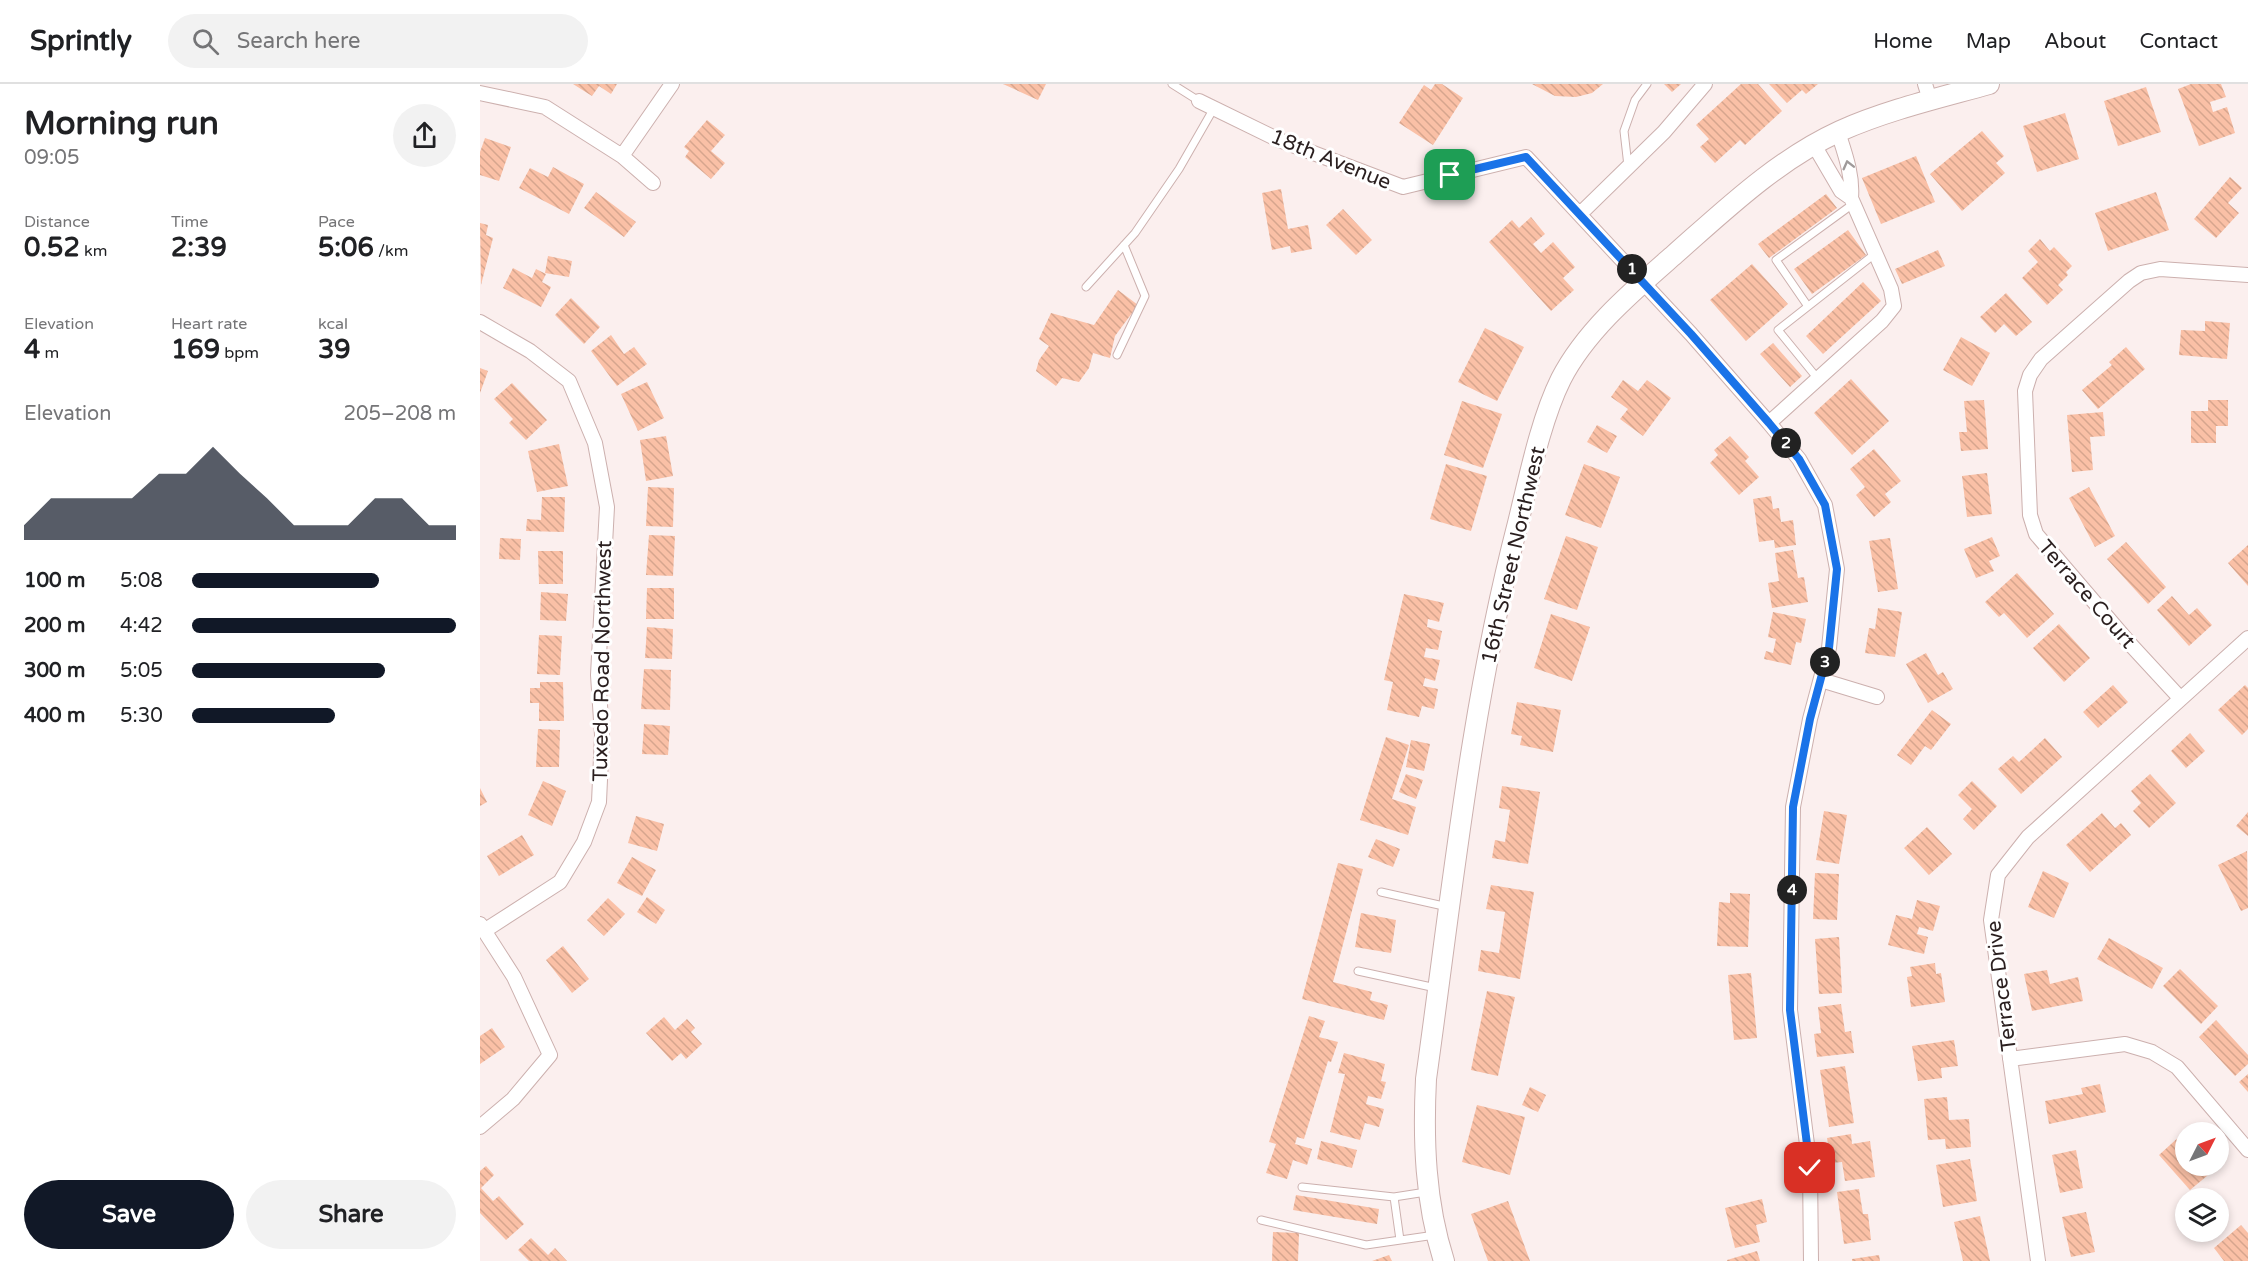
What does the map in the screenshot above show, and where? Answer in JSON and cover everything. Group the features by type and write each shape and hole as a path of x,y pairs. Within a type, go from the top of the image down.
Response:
{"street":[{"path":"622,156 672,84"},
{"path":"1580,214 1664,132 1705,84"},
{"name":"16th Street Northwest","path":"1444,1261 1435,1235 1429,1192 1424,1124 1426,1079 1475,730 1502,585 1549,408 1562,378 1579,351 1624,299 1768,174 1838,132 1928,92 1989,84"},
{"path":"480,93 545,106 622,156 653,183"},
{"name":"18th Avenue","path":"1199,101 1279,140 1403,187 1526,157 1644,282 1769,423 1799,459 1825,505 1837,569 1829,648 1810,719 1793,807 1790,1010 1810,1168 1810,1261"},
{"path":"1838,132 1850,167 1852,201"},
{"path":"1769,423 1882,321 1894,306 1891,289 1852,201 1841,191 1814,145"},
{"name":"Terrace Court","path":"2180,698 2131,645 2036,534 2030,515 2025,391 2030,375 2041,359 2141,273 2160,269 2248,275"},
{"name":"Tuxedo Road Northwest","path":"480,322 530,351 569,381 595,443 607,507 598,675 602,735 599,802 584,842 560,882 482,928"},
{"name":"Terrace Drive","path":"2038,1261 1991,920 1998,876 2028,837 2248,638"},
{"path":"1821,680 1877,697"},
{"path":"480,1127 513,1099 550,1055 514,977 482,928"},
{"path":"2010,1059 2125,1044 2152,1052 2177,1067 2248,1150"}],"lane":[{"path":"1172,84 1199,101"},
{"path":"1628,166 1624,131 1635,100 1647,84"},
{"path":"1086,286 1135,233 1179,169 1214,108"},
{"path":"1807,305 1776,260 1852,201"},
{"path":"1117,355 1145,296 1124,245"},
{"path":"1818,379 1778,330 1876,253"},
{"path":"1381,892 1450,908"},
{"path":"1358,971 1439,989"},
{"path":"1302,1187 1394,1197 1429,1192"},
{"path":"1394,1197 1400,1240"},
{"path":"1261,1220 1366,1245 1435,1235"}],"building":[{"path":"573,84 617,84 611,94 599,86 592,96"},
{"path":"1003,84 1046,84 1038,100"},
{"path":"1435,84 1442,84 1463,98 1433,145 1399,123 1424,85 1431,90"},
{"path":"1532,84 1603,84 1592,93 1576,97 1555,96"},
{"path":"1664,84 1681,84 1672,92"},
{"path":"1741,84 1758,84 1782,111 1745,145 1740,140 1715,163 1700,147 1709,139 1696,125"},
{"path":"1769,84 1818,84 1806,94 1802,90 1787,103"},
{"path":"2191,84 2221,84 2226,97 2210,102 2213,112 2227,107 2235,133 2199,146 2178,89"},
{"path":"2146,87 2161,132 2118,146 2104,101"},
{"path":"2065,113 2079,159 2037,172 2023,126"},
{"path":"707,120 725,135 711,151 725,163 711,179 685,157 689,151 684,147"},
{"path":"1982,131 2004,156 1996,163 2005,173 1962,211 1930,174"},
{"path":"485,138 511,147 499,181 480,175 480,152"},
{"path":"1916,156 1935,202 1881,224 1862,178"},
{"path":"553,167 584,184 569,214 519,188 530,168 548,177"},
{"path":"2230,177 2242,188 2228,203 2239,213 2216,238 2194,219"},
{"path":"1281,189 1288,229 1308,225 1312,249 1291,253 1290,246 1272,250 1262,193"},
{"path":"596,192 636,222 624,237 584,208"},
{"path":"2156,192 2169,230 2108,251 2095,213"},
{"path":"1826,194 1837,208 1769,258 1758,244"},
{"path":"1343,209 1372,240 1356,255 1326,225"},
{"path":"1531,217 1545,234 1533,244 1541,253 1553,242 1575,267 1563,278 1574,290 1551,311 1489,242 1512,220 1519,228"},
{"path":"480,223 488,225 486,235 493,238 481,285"},
{"path":"1848,230 1866,255 1812,294 1794,269"},
{"path":"2040,239 2050,251 2054,247 2072,266 2066,272 2068,275 2058,285 2063,290 2047,305 2022,278 2038,262 2028,251"},
{"path":"1938,250 1945,266 1902,284 1895,269"},
{"path":"548,256 572,261 569,277 545,273"},
{"path":"1752,264 1788,304 1746,341 1710,300"},
{"path":"513,268 532,278 536,269 546,274 542,282 551,287 541,307 503,288"},
{"path":"1863,282 1881,301 1823,354 1806,336"},
{"path":"1118,290 1138,305 1115,336 1110,358 1093,353 1089,368 1079,382 1062,378 1056,386 1036,371 1039,360 1049,346 1039,339 1051,313 1094,325"},
{"path":"2006,293 2032,322 2016,336 2004,324 1995,333 1980,317"},
{"path":"571,298 600,327 584,344 555,315"},
{"path":"2205,321 2230,323 2227,359 2179,355 2181,330 2205,331"},
{"path":"1485,328 1524,347 1497,401 1458,382"},
{"path":"611,335 624,354 634,347 647,364 617,386 591,351"},
{"path":"1961,337 1990,353 1972,386 1943,370"},
{"path":"1773,343 1802,376 1790,387 1760,354"},
{"path":"2126,347 2145,369 2098,409 2082,390 2112,365 2109,362"},
{"path":"480,368 488,371 480,393"},
{"path":"1851,379 1889,421 1852,455 1814,413"},
{"path":"1623,380 1638,391 1647,380 1671,398 1643,436 1620,419 1628,409 1611,397"},
{"path":"647,382 664,418 638,431 621,394"},
{"path":"512,383 547,420 526,440 509,423 513,419 494,399"},
{"path":"1984,400 1988,449 1961,451 1959,432 1967,432 1964,401"},
{"path":"2208,400 2228,400 2228,426 2216,426 2216,443 2191,443 2191,411 2208,411"},
{"path":"1462,401 1502,414 1483,468 1444,455"},
{"path":"2103,412 2105,436 2090,437 2093,470 2072,472 2067,415"},
{"path":"1597,425 1617,436 1607,453 1587,442"},
{"path":"666,436 673,476 646,481 640,440"},
{"path":"1730,436 1749,457 1745,461 1759,477 1739,495 1710,463 1718,455 1714,450"},
{"path":"559,444 568,486 537,492 528,451"},
{"path":"1874,449 1901,481 1885,494 1891,502 1874,517 1856,495 1865,487 1850,469"},
{"path":"1446,464 1487,476 1471,531 1430,519"},
{"path":"1584,464 1620,477 1601,528 1565,515"},
{"path":"1987,473 1992,514 1967,517 1962,476"},
{"path":"648,487 674,488 673,527 646,526"},
{"path":"2089,487 2115,536 2095,547 2069,498"},
{"path":"1771,496 1773,509 1779,508 1781,522 1793,520 1796,545 1775,548 1774,540 1759,542 1753,499"},
{"path":"542,497 565,497 564,532 526,531 527,519 541,520"},
{"path":"649,535 675,536 673,576 646,575"},
{"path":"1566,536 1598,547 1577,610 1544,599"},
{"path":"1992,537 2000,556 1989,561 1994,571 1976,578 1964,549"},
{"path":"500,538 521,539 520,560 499,559"},
{"path":"1890,538 1898,589 1878,592 1869,541"},
{"path":"2126,542 2166,587 2148,604 2107,559"},
{"path":"2248,545 2248,586 2228,563"},
{"path":"1793,550 1798,578 1804,577 1808,602 1772,608 1768,583 1779,581 1775,553"},
{"path":"538,551 563,551 563,584 539,584"},
{"path":"2017,573 2054,614 2027,638 2004,613 1999,617 1985,602"},
{"path":"647,588 674,588 674,619 646,619"},
{"path":"541,592 568,594 566,621 540,620"},
{"path":"1404,594 1444,603 1439,622 1428,619 1427,627 1442,631 1438,650 1426,648 1424,657 1440,660 1435,681 1425,678 1423,686 1438,689 1434,709 1422,706 1419,717 1387,710 1393,682 1384,680"},
{"path":"2172,596 2189,615 2197,608 2212,625 2189,646 2157,610"},
{"path":"1878,608 1902,612 1895,657 1865,653 1869,628 1875,629"},
{"path":"1773,612 1806,619 1801,643 1796,642 1791,665 1764,659 1766,651 1773,653 1776,639 1768,637"},
{"path":"1551,614 1590,627 1572,681 1534,668"},
{"path":"2059,624 2090,658 2064,682 2033,648"},
{"path":"647,627 673,629 672,659 645,658"},
{"path":"539,635 562,636 560,675 537,674"},
{"path":"1926,653 1938,675 1943,672 1953,689 1928,703 1906,664"},
{"path":"644,669 671,670 670,710 641,709"},
{"path":"540,682 563,682 564,721 539,721 539,703 530,703 530,688 540,688"},
{"path":"2113,685 2128,702 2098,728 2083,712"},
{"path":"2245,685 2248,688 2248,729 2242,735 2218,710"},
{"path":"1517,702 1561,710 1553,752 1520,745 1522,736 1511,734"},
{"path":"1932,710 1951,724 1931,750 1925,746 1911,765 1897,755"},
{"path":"644,724 670,726 668,755 642,754"},
{"path":"538,729 560,730 559,767 536,767"},
{"path":"2190,733 2205,751 2186,768 2171,751"},
{"path":"1386,737 1409,745 1392,799 1416,807 1408,835 1360,820"},
{"path":"2045,738 2062,757 2021,794 1998,769 2013,756 2019,762"},
{"path":"1411,740 1430,744 1424,771 1406,767"},
{"path":"1406,774 1423,780 1416,799 1399,792"},
{"path":"2150,774 2176,803 2149,828 2133,811 2141,803 2131,791"},
{"path":"543,781 566,791 552,826 528,815"},
{"path":"1972,781 1997,806 1974,830 1963,819 1972,809 1958,795"},
{"path":"1502,786 1540,792 1528,864 1492,858 1495,840 1505,842 1510,810 1499,808"},
{"path":"480,788 487,802 480,806"},
{"path":"1824,811 1847,815 1839,864 1816,860"},
{"path":"2248,812 2248,836 2236,826"},
{"path":"2102,813 2115,828 2121,823 2131,835 2090,872 2066,845"},
{"path":"636,816 664,824 657,851 628,843"},
{"path":"1927,827 1952,854 1929,875 1904,848"},
{"path":"522,835 534,855 499,876 487,856"},
{"path":"1376,839 1400,849 1393,867 1368,857"},
{"path":"2247,851 2248,908 2241,911 2218,865"},
{"path":"632,857 656,870 642,896 617,883"},
{"path":"1338,863 1363,869 1333,982 1372,992 1370,1000 1388,1005 1384,1020 1302,999"},
{"path":"2043,871 2069,883 2054,918 2028,907"},
{"path":"1815,873 1839,874 1837,920 1813,919"},
{"path":"1491,885 1534,892 1520,979 1478,971 1481,950 1499,953 1505,912 1486,909"},
{"path":"1730,893 1750,894 1748,947 1717,946 1719,902 1730,903"},
{"path":"647,897 665,910 656,924 637,912"},
{"path":"608,898 625,914 604,936 587,920"},
{"path":"1917,900 1940,906 1933,931 1919,927 1917,934 1928,937 1924,954 1888,945 1896,915 1912,919"},
{"path":"1361,913 1396,920 1391,953 1355,947"},
{"path":"1839,937 1842,993 1819,994 1815,939"},
{"path":"2109,938 2163,968 2152,989 2097,959"},
{"path":"563,946 589,979 572,993 546,960"},
{"path":"1935,963 1936,974 1941,973 1945,1002 1911,1007 1907,977 1912,976 1910,967"},
{"path":"2180,969 2218,1006 2201,1024 2163,986"},
{"path":"2047,970 2050,984 2078,977 2083,1001 2032,1011 2024,974"},
{"path":"1751,973 1757,1038 1734,1040 1728,975"},
{"path":"1487,991 1515,997 1498,1076 1471,1070"},
{"path":"1841,1004 1845,1032 1851,1031 1854,1053 1817,1057 1814,1034 1821,1033 1818,1007"},
{"path":"1309,1016 1325,1021 1319,1037 1338,1042 1331,1062 1328,1061 1304,1139 1297,1137 1295,1144 1312,1149 1307,1165 1293,1160 1287,1179 1266,1173 1276,1144 1269,1142"},
{"path":"664,1017 675,1030 687,1019 695,1028 691,1032 702,1044 686,1059 681,1053 672,1061 646,1033"},
{"path":"2216,1020 2248,1055 2248,1064 2235,1076 2199,1037"},
{"path":"492,1028 505,1047 480,1064 480,1036"},
{"path":"1954,1040 1958,1066 1941,1068 1942,1078 1918,1081 1912,1046"},
{"path":"1344,1053 1385,1064 1381,1081 1386,1082 1381,1099 1368,1096 1366,1104 1384,1109 1379,1127 1365,1123 1360,1140 1330,1132 1345,1074 1338,1073"},
{"path":"1845,1066 1854,1123 1829,1127 1820,1070"},
{"path":"2248,1074 2248,1092 2239,1082"},
{"path":"2100,1084 2106,1112 2049,1124 2045,1101 2083,1094 2081,1088"},
{"path":"1530,1087 1546,1095 1538,1112 1522,1105"},
{"path":"1947,1097 1949,1120 1969,1119 1971,1147 1946,1149 1945,1139 1928,1140 1924,1099"},
{"path":"1477,1105 1525,1117 1510,1175 1462,1162"},
{"path":"1851,1134 1852,1144 1870,1141 1875,1177 1845,1181 1842,1162 1831,1163 1827,1138"},
{"path":"2175,1140 2175,1173 2159,1155"},
{"path":"1321,1141 1357,1150 1352,1168 1317,1159"},
{"path":"2076,1150 2083,1188 2060,1193 2052,1155"},
{"path":"1970,1159 1977,1201 1943,1207 1936,1165"},
{"path":"486,1166 494,1175 481,1188 493,1201 499,1196 524,1224 506,1240 480,1213 480,1171"},
{"path":"2178,1176 2207,1176 2192,1188 2188,1188"},
{"path":"1859,1189 1863,1214 1868,1214 1871,1240 1844,1244 1837,1192"},
{"path":"1296,1195 1379,1209 1377,1224 1293,1210"},
{"path":"1762,1199 1767,1222 1756,1225 1760,1242 1735,1248 1725,1208"},
{"path":"1508,1201 1530,1261 1488,1261 1471,1214"},
{"path":"2086,1212 2095,1252 2071,1257 2062,1217"},
{"path":"1980,1216 1990,1261 1963,1261 1954,1222"},
{"path":"2241,1225 2248,1233 2248,1261 2224,1261 2214,1248 2221,1242 2229,1242 2229,1235"},
{"path":"1273,1232 1299,1233 1298,1261 1272,1261"},
{"path":"531,1238 548,1255 555,1248 567,1261 529,1261 518,1250"},
{"path":"1757,1251 1760,1261 1727,1261 1727,1260"},
{"path":"1389,1255 1392,1261 1372,1261"},
{"path":"1879,1255 1880,1261 1852,1261 1852,1259"}],"route":[{"path":"1450,175 1526,157 1691,334 1769,423 1799,459 1825,505 1837,569 1829,648 1810,719 1793,807 1790,1010 1810,1168"}]}
